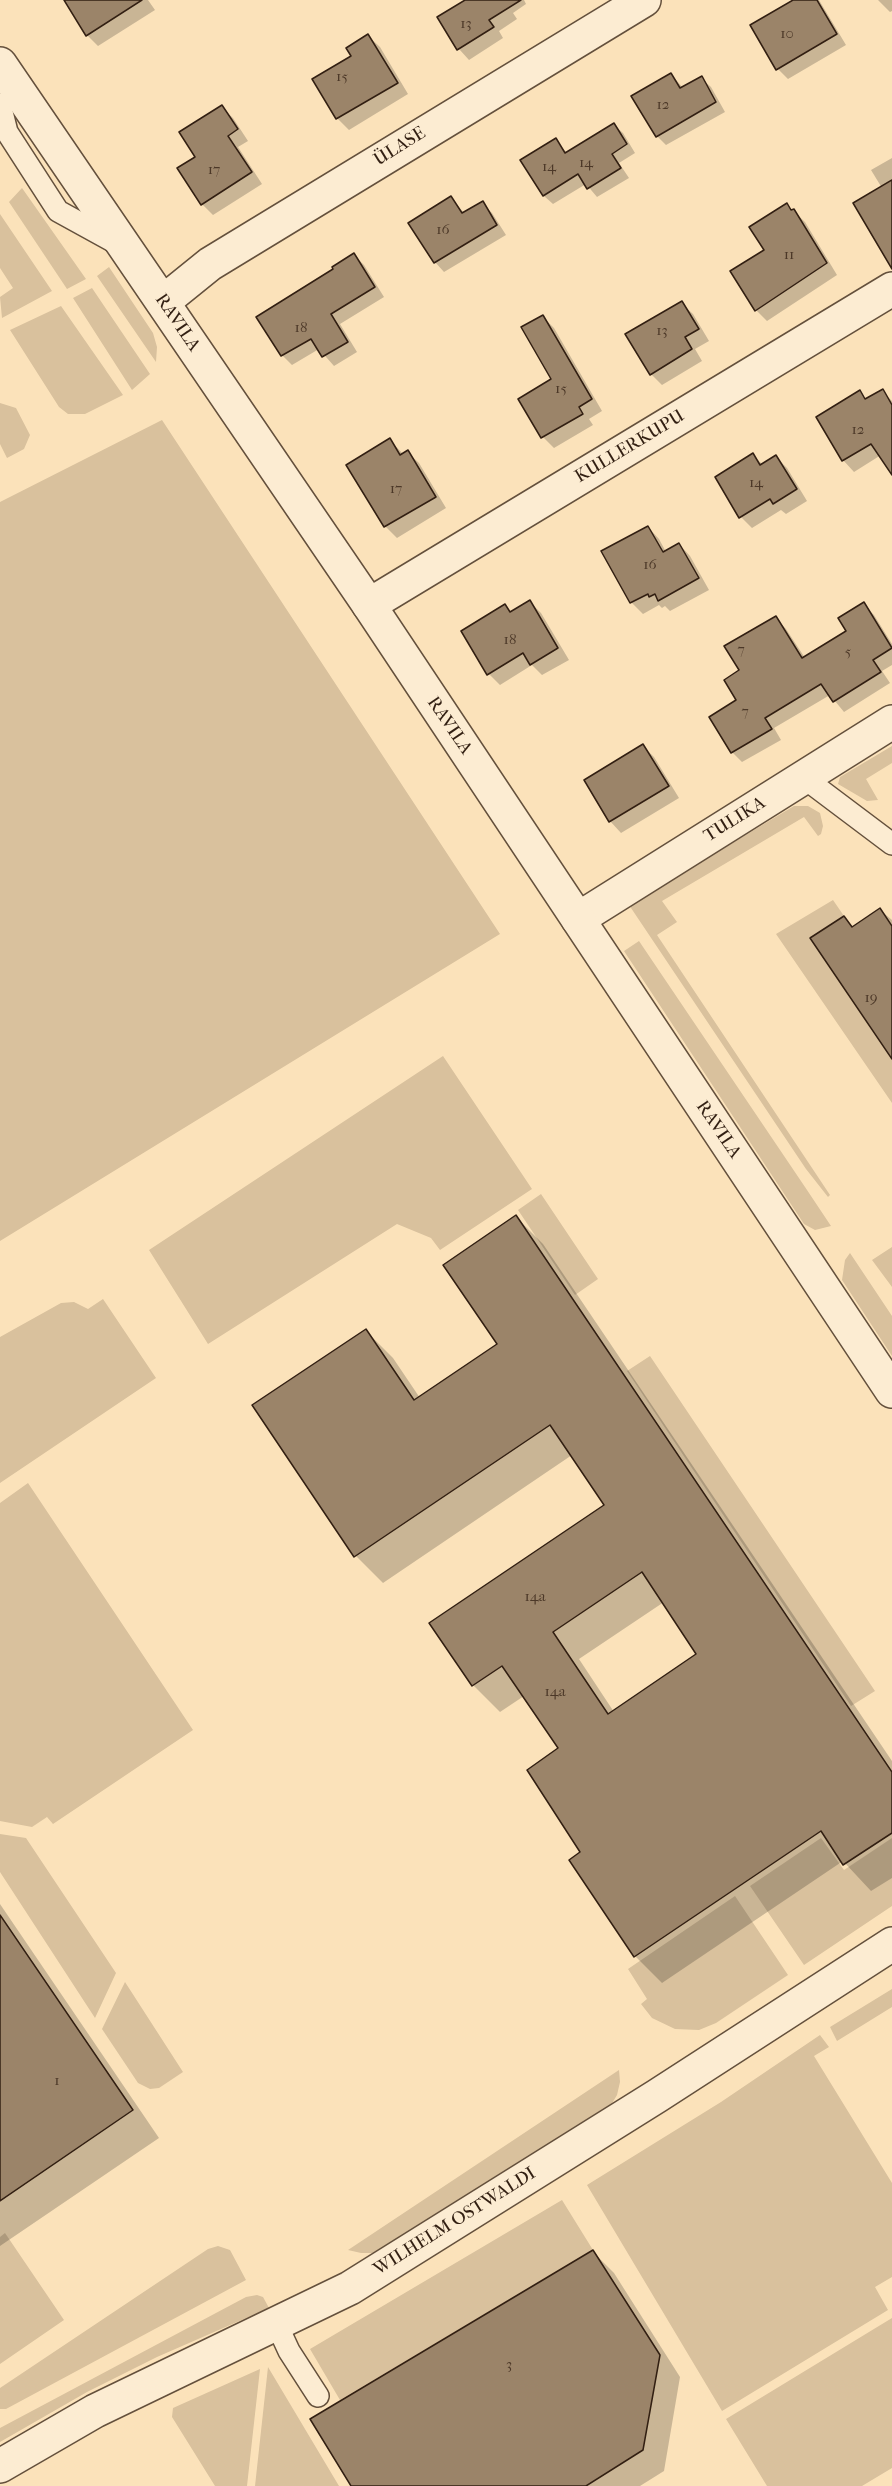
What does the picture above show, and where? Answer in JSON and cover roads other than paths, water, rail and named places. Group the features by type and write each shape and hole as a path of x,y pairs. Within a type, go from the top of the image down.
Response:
{"street":[{"name":"ÜLASE","path":"163,302 210,264 644,0"},
{"name":"RAVILA","path":"0,64 369,605 892,1391"},
{"name":"KULLERKUPU","path":"369,605 892,289"},
{"name":"TULIKA","path":"578,919 892,722"},
{"name":"WILHELM OSTWALDI","path":"0,2466 95,2411 350,2288 657,2096 892,1944"}],"lane":[{"path":"0,104 7,132 58,211 126,248"},
{"path":"803,777 892,844"},
{"path":"277,2325 289,2351 318,2396"}]}
